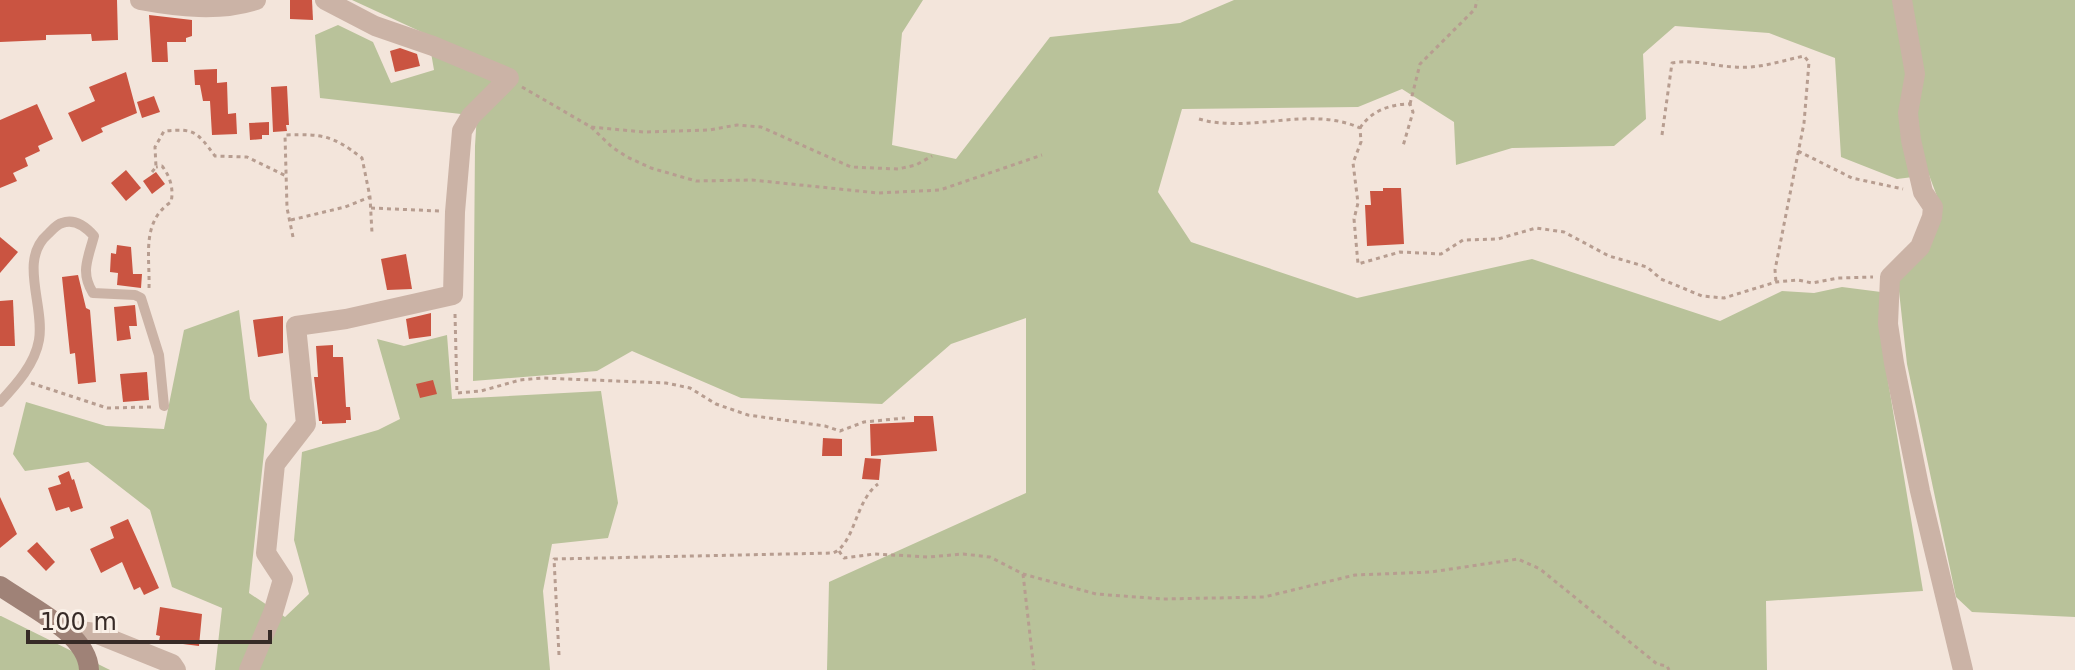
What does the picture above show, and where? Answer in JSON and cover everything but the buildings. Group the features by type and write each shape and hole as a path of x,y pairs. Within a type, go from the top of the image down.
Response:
{"main road":[{"path":"0,586 73,637 87,655 89,670"}],"street":[{"path":"140,0 219,7 239,6 256,0"},
{"path":"249,670 273,613 283,579 266,553 275,464 306,424 296,326 346,319 453,295 455,212 462,131 471,116 509,78 375,26 325,0"},
{"path":"1902,0 1915,74 1908,113 1911,140 1924,193 1933,207 1920,247 1890,277 1888,324 1920,491 1963,670"},
{"path":"73,637 80,631 95,633 172,664 176,670"}],"lane":[{"path":"0,402 20,380 39,343 40,309 33,262 37,243 60,223 73,221 86,227 94,236 85,268 85,281 93,293 141,298 159,355 164,406"}],"path":[{"path":"1403,146 1413,112 1410,104 1420,64 1475,9 1477,0"},
{"path":"1662,135 1672,63 1688,60 1751,68 1804,56 1809,62 1804,123 1775,270 1776,282"},
{"path":"509,78 591,127 627,157 651,168 696,181 752,180 878,193 940,190 1042,155"},
{"path":"1410,104 1380,110 1360,128 1361,142 1353,163 1358,203 1354,219 1358,264 1400,252 1441,254 1463,240 1498,239 1536,228 1564,232 1609,256 1647,267 1661,279 1702,296 1724,298 1776,282 1798,280 1812,283 1838,278 1890,277"},
{"path":"1199,119 1234,126 1304,119 1360,128"},
{"path":"591,127 644,132 709,130 737,125 761,127 851,167 898,169 916,165 932,156"},
{"path":"152,172 156,167 155,147 164,131 180,129 198,133 215,156 247,157 286,176"},
{"path":"293,237 287,208 285,135 321,134 338,140 362,158 370,197 372,233"},
{"path":"1798,151 1852,178 1924,193"},
{"path":"149,292 148,232 161,208 171,202 173,195 168,174 162,166 156,167"},
{"path":"291,220 345,207 370,197"},
{"path":"371,208 455,212"},
{"path":"453,295 457,393 542,378 666,383 690,388 716,404 748,415 840,431 864,422 905,418"},
{"path":"20,380 107,408 164,406"},
{"path":"559,655 554,559 833,553 846,543 865,497 878,484"},
{"path":"839,551 844,558 874,554 990,557 1023,574 1096,594 1163,599 1264,597 1355,575 1431,572 1518,559 1540,569 1657,664 1667,666 1669,670"},
{"path":"1023,574 1034,670"}],"green space":[{"path":"352,0 923,0 902,33 892,145 956,159 1050,37 1180,23 1234,0 2075,0 2075,617 1972,612 1956,597 1907,364 1898,282 1938,199 1929,175 1897,179 1841,157 1835,58 1769,33 1675,26 1643,54 1646,119 1614,146 1512,148 1456,165 1454,122 1402,89 1358,107 1182,109 1158,192 1191,242 1357,298 1532,259 1720,321 1782,291 1814,293 1842,287 1881,292 1880,333 1923,591 1766,601 1767,670 827,670 829,582 1026,493 1026,318 951,344 882,404 741,398 632,351 597,371 473,381 478,97 461,114 320,98 315,35 338,25 373,42 391,83 434,70 428,35"},
{"path":"239,310 250,399 267,424 249,593 285,617 309,594 294,540 302,452 378,430 400,419 377,339 404,346 447,335 452,399 601,391 618,503 608,538 552,544 543,591 550,670 215,670 222,608 172,587 150,510 88,462 25,471 13,454 26,402 106,426 164,429 184,330"},
{"path":"1,616 110,670 0,670"}]}
